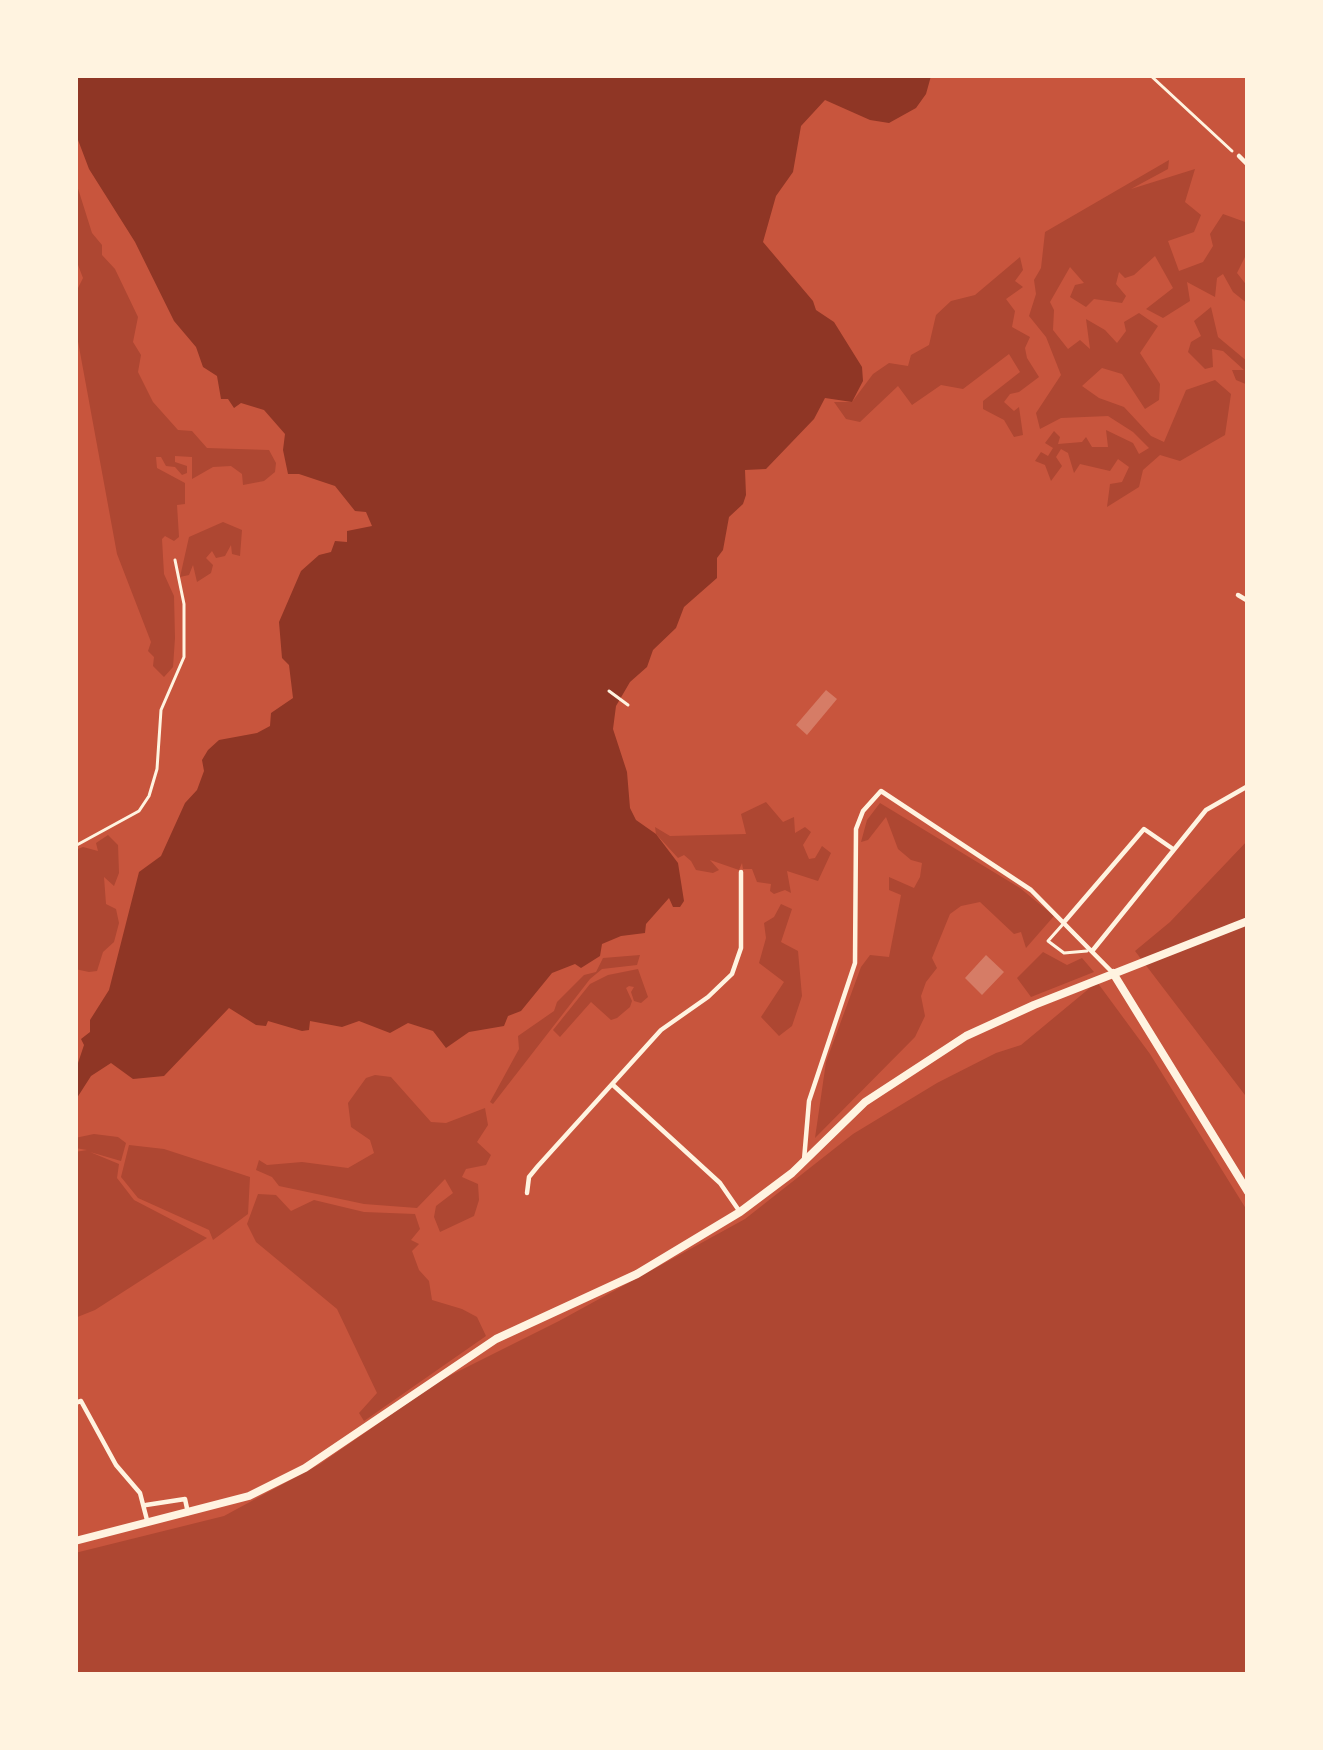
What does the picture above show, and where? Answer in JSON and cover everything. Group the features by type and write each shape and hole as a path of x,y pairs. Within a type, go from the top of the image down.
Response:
{"main road":[{"path":"75,1541 249,1496 305,1468 496,1339 637,1274 740,1212 805,1160 865,1102 966,1036 1248,921"},
{"path":"1113,974 1248,1192"}],"street":[{"path":"1239,156 1248,165"},
{"path":"1238,595 1248,601"},
{"path":"1093,950 1215,802 1248,786"},
{"path":"805,1160 809,1101 855,963 856,829 881,791 1018,880 1065,921 1113,974"},
{"path":"1065,921 1144,829 1173,850"},
{"path":"527,1193 529,1177 670,1020 720,988 737,967 741,872"},
{"path":"613,1084 720,1184 740,1212"},
{"path":"75,1402 80,1402 105,1448 146,1505 148,1523"},
{"path":"146,1505 185,1499 188,1513"}],"lane":[{"path":"1065,921 1048,941 1064,953 1093,950"}],"path":[{"path":"1150,75 1239,156"},
{"path":"75,846 139,811 149,796 157,769 161,710 184,657 184,604 176,560"},
{"path":"609,691 628,705"}],"shaded area":[{"path":"75,75 931,76 916,108 889,123 870,120 825,100 801,126 793,172 776,196 763,242 816,310 834,322 862,367 863,381 852,402 825,398 814,419 766,469 745,470 746,495 729,517 717,558 717,578 684,607 676,628 653,650 647,667 630,682 616,706 613,729 627,772 630,808 678,863 684,901 673,907 669,898 646,924 645,933 602,944 600,956 581,968 575,964 552,973 521,1011 508,1016 504,1026 469,1032 446,1048 433,1031 408,1023 390,1033 359,1021 342,1027 310,1021 309,1030 302,1031 268,1021 266,1026 256,1025 229,1008 164,1076 133,1079 111,1063 91,1076 75,1101 81,1039 90,1032 90,1020 109,990 139,872 161,856 185,803 197,790 208,750 219,740 270,726 271,713 293,698 279,622 301,571 319,555 331,552 335,541 347,542 347,531 372,526 366,512 355,511 335,486 288,474 285,434 264,410 241,403 234,408 228,399 221,399 217,376 203,367 196,347 174,321 135,242 89,169 75,132"},
{"path":"1169,160 1168,169 1131,189 1195,169 1185,202 1201,215 1194,232 1168,241 1179,271 1203,262 1213,246 1210,234 1223,214 1248,223 1248,251 1237,273 1248,287 1248,304 1233,292 1223,274 1217,278 1215,297 1187,282 1190,301 1163,318 1146,309 1173,288 1155,256 1134,275 1125,278 1119,272 1116,284 1126,296 1122,303 1094,299 1086,307 1070,297 1075,285 1084,283 1070,267 1050,302 1053,330 1068,349 1080,340 1090,349 1086,319 1117,343 1126,331 1124,322 1139,313 1158,326 1140,353 1160,384 1159,400 1145,409 1122,374 1102,368 1082,386 1124,407 1151,436 1164,442 1186,390 1215,380 1231,394 1225,435 1180,461 1160,455 1143,470 1139,487 1107,507 1110,484 1122,482 1129,467 1118,459 1110,471 1080,464 1074,473 1068,453 1061,449 1056,457 1062,466 1051,481 1045,465 1035,461 1041,452 1048,456 1053,448 1045,443 1054,431 1060,437 1058,444 1082,442 1086,437 1092,447 1108,447 1106,430 1133,443 1139,454 1149,448 1108,416 1061,418 1040,429 1036,413 1061,375 1046,337 1029,316 1036,294 1034,280 1041,268 1045,232"},
{"path":"75,179 102,255 115,269 138,317 133,342 141,355 138,372 153,402 178,430 192,431 207,448 269,450 276,463 275,472 264,481 243,485 242,474 231,466 213,467 192,479 192,457 175,456 175,462 187,466 182,475 156,457 157,468 185,483 185,504 177,505 179,537 162,539 164,574 174,596 175,638 173,667 164,677 153,666 154,657 148,651 151,642 117,554 75,325 75,294 83,278 75,257"},
{"path":"1020,257 1023,270 1015,281 1023,287 1006,299 1015,311 1012,327 1030,337 1027,358 1039,377 1004,402 1014,411 1019,407 1023,435 1014,437 1004,420 983,409 983,401 1020,372 1009,354 963,389 941,385 912,405 898,386 860,422 846,419 834,402 852,402 873,374 889,363 908,366 911,355 929,345 936,315 951,301 975,295"},
{"path":"1211,307 1218,337 1248,362 1248,385 1236,380 1232,370 1244,370 1223,351 1212,349 1213,367 1205,369 1188,352 1191,342 1201,336 1194,321"},
{"path":"223,522 242,530 240,556 232,554 231,545 225,556 216,558 212,551 206,558 213,565 211,573 197,582 193,565 189,575 180,577 189,537"},
{"path":"766,802 783,822 794,817 795,833 805,827 811,832 803,845 809,859 822,846 831,853 818,881 787,871 791,893 774,894 771,884 757,882 752,869 743,869 742,863 739,870 710,860 719,870 696,870 656,834 655,827 670,836 746,834 741,814"},
{"path":"880,803 1020,888 1054,916 1026,948 1021,932 1014,934 980,902 950,914 932,958 937,968 921,996 925,1016 915,1037 815,1138 826,1062 861,967 870,955 889,957 901,895 889,890 889,877 914,888 920,877 922,863 898,849 886,817 861,842 867,820"},
{"path":"108,835 118,845 119,873 114,886 104,877 106,904 116,909 119,923 97,971 89,972 75,969 75,850 98,851 96,843"},
{"path":"1248,840 1248,1099 1135,951 1170,922"},
{"path":"781,904 792,909 781,942 798,951 802,996 792,1026 779,1036 761,1017 784,982 759,963 766,938 764,923"},
{"path":"1043,952 1067,965 1082,958 1094,972 1031,997 1017,978"},
{"path":"640,955 637,965 602,969 590,979 490,1102 519,1049 518,1036 554,1011 584,975 596,972 603,958"},
{"path":"638,969 648,997 641,1003 634,1001 634,987 629,986 630,1007 617,1018 611,1020 591,1002 560,1037 553,1030 590,984"},
{"path":"1097,982 1150,1054 1248,1212 1248,1675 75,1675 75,1553 224,1516 320,1464 441,1380 745,1219 853,1134 937,1083 1021,1045"},
{"path":"391,1077 431,1122 446,1123 485,1108 488,1125 477,1142 491,1155 486,1165 466,1169 462,1177 478,1184 474,1216 440,1232 434,1217 436,1206 453,1193 445,1179 417,1208 364,1204 279,1186 256,1170 259,1160 267,1165 302,1162 348,1168 374,1153 370,1140 351,1127 348,1103 366,1078"},
{"path":"118,1137 126,1143 121,1161 90,1152 119,1164 117,1178 134,1200 207,1238 75,1318 75,1152 87,1150 75,1148 75,1138"},
{"path":"129,1145 164,1149 250,1177 248,1214 213,1240 209,1230 138,1198 121,1177"},
{"path":"258,1194 276,1195 291,1211 314,1200 364,1212 415,1214 420,1229 411,1240 419,1244 412,1251 429,1281 432,1300 477,1317 486,1336 364,1421 359,1413 377,1393 337,1309 256,1242 247,1224"}],"building":[{"path":"826,690 837,699 807,735 796,725"},
{"path":"986,955 1004,972 982,995 965,978"}]}
